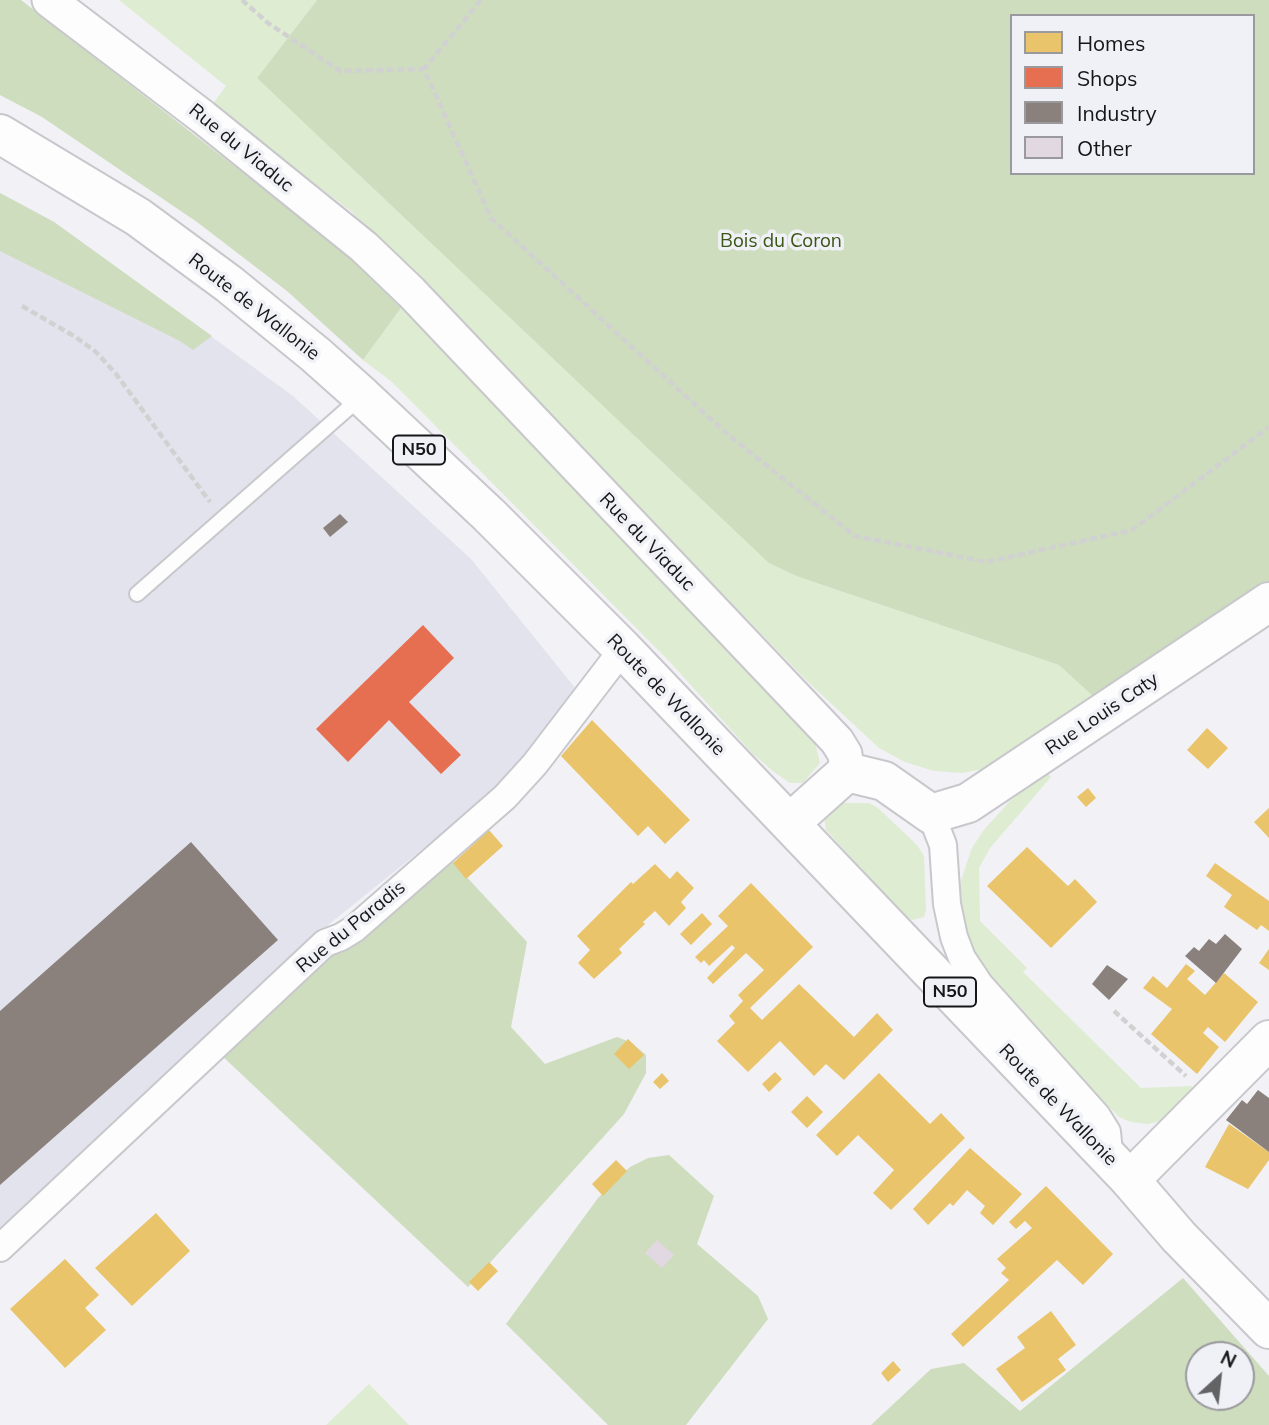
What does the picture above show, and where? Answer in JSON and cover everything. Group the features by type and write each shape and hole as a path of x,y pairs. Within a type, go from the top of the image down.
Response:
{"main road":[{"name":"Route de Wallonie","path":"0,134 138,217 239,292 362,396 489,515 623,649 790,823 1120,1170 1179,1237 1269,1329"},
{"name":"Rue Louis Caty","path":"931,814 968,803 1269,602"},
{"path":"790,823 847,772 884,781 931,814"},
{"path":"1120,1170 1212,1098 1269,1040"}],"street":[{"name":"Rue du Viaduc","path":"49,0 203,117 364,247 837,741 845,754 847,772"},
{"name":"Rue du Paradis","path":"0,1248 325,943 354,929 505,797 535,764 623,649"},
{"path":"931,814 943,845 947,904 962,958 980,985 1097,1116 1107,1132 1120,1170"}],"lane":[{"path":"137,594 362,396"}],"path":[{"path":"242,0 268,23 340,71 424,69 481,0"},
{"path":"424,69 491,218 726,433 855,536 986,562 1132,530 1269,427"},
{"path":"22,306 96,352 116,374 224,520"},
{"path":"1114,1011 1212,1098"}],"shaded area":[{"path":"0,193 54,222 293,396 471,559 576,689 527,756 491,794 328,925 341,937 0,1238"}],"green space":[{"path":"0,0 21,0 342,250 401,308 363,360 287,291 197,222 42,117 0,95"},
{"path":"119,0 317,0 257,78 799,577 1059,665 1096,699 994,767 962,773 934,771 905,762 879,748 807,681 351,211 211,106 226,86"},
{"name":"Bois du Coron","path":"317,0 1269,0 1269,591 1096,699 1059,665 799,577 769,563 257,78"},
{"path":"0,193 54,222 212,336 193,350 0,251"},
{"path":"401,308 814,738 820,763 803,783 790,783 752,753 669,661 392,382 363,360"},
{"path":"1046,771 1051,777 990,848 979,868 980,921 1027,968 1023,972 1141,1088 1191,1086 1198,1090 1164,1120 1148,1124 1119,1117 987,982 963,937 959,886 972,848 983,831 1010,801"},
{"path":"834,803 869,803 878,808 917,845 924,856 924,917 912,920 904,915 826,830 824,817"},
{"path":"449,858 527,942 511,1027 545,1064 617,1037 632,1043 646,1055 646,1073 624,1114 468,1287 220,1054 328,950"},
{"path":"669,1155 714,1196 697,1244 758,1296 768,1319 686,1425 608,1425 506,1324 598,1198 630,1167 648,1158"},
{"path":"1183,1278 1238,1341 1185,1341 1185,1411 1255,1411 1255,1360 1269,1376 1269,1425 871,1425 931,1369 964,1363 1020,1411"},
{"path":"369,1384 409,1425 326,1425"}],"building: Homes":[{"path":"592,720 690,820 665,844 648,826 638,836 561,756"},
{"path":"1207,728 1228,748 1208,769 1187,750"},
{"path":"1088,788 1096,798 1086,807 1077,797"},
{"path":"1269,808 1269,838 1254,822"},
{"path":"489,830 503,846 466,879 453,863"},
{"path":"1027,847 1068,886 1075,879 1097,902 1051,948 987,886"},
{"path":"1215,863 1269,901 1269,931 1261,925 1257,930 1224,907 1232,895 1206,876"},
{"path":"655,864 670,879 677,871 694,888 681,902 686,908 669,926 655,911 619,949 622,953 594,979 578,963 590,950 577,936 631,882 633,884"},
{"path":"751,883 813,947 750,1008 762,1020 799,984 854,1037 877,1013 893,1030 844,1080 826,1064 814,1076 780,1041 748,1072 717,1041 735,1023 729,1016 743,1001 738,995 764,970 746,953 713,984 707,978 735,948 732,945 709,966 704,960 701,963 695,957 728,926 718,916"},
{"path":"702,913 712,924 691,945 680,934"},
{"path":"1269,949 1269,970 1259,963"},
{"path":"1186,964 1195,971 1187,979 1205,995 1224,973 1258,1002 1225,1042 1208,1027 1203,1033 1219,1047 1197,1074 1151,1034 1172,1009 1143,988 1153,976 1167,988"},
{"path":"628,1039 644,1055 629,1069 614,1054"},
{"path":"775,1072 782,1079 769,1092 762,1084"},
{"path":"662,1073 669,1081 660,1089 653,1082"},
{"path":"879,1073 930,1124 941,1113 965,1138 891,1210 873,1193 894,1170 858,1135 837,1156 816,1135"},
{"path":"807,1096 823,1112 807,1128 791,1112"},
{"path":"1229,1124 1269,1152 1269,1160 1248,1189 1205,1167"},
{"path":"970,1148 1022,1194 993,1225 980,1213 985,1206 967,1190 953,1206 950,1203 928,1225 913,1209"},
{"path":"616,1160 627,1171 603,1196 592,1184"},
{"path":"1046,1186 1113,1254 1083,1285 1057,1260 963,1347 951,1334 1009,1280 1001,1273 1006,1268 997,1259 1032,1228 1025,1221 1016,1229 1009,1222"},
{"path":"156,1213 190,1251 132,1306 95,1268"},
{"path":"65,1259 99,1295 85,1308 106,1330 65,1368 10,1309"},
{"path":"489,1262 498,1271 478,1291 469,1282"},
{"path":"1051,1311 1076,1345 1058,1359 1066,1370 1022,1402 996,1369 1025,1348 1017,1337"},
{"path":"893,1361 901,1370 888,1382 881,1373"}],"building: Shops":[{"path":"423,625 454,658 409,702 461,755 441,774 389,720 348,762 316,729"}],"building: Industry":[{"path":"340,514 348,522 330,537 323,528"},
{"path":"191,842 278,940 0,1185 0,1011"},
{"path":"1225,934 1242,949 1216,983 1185,956 1194,947 1199,951 1209,939 1216,944"},
{"path":"1107,965 1128,979 1109,1000 1092,984"},
{"path":"1258,1090 1269,1098 1269,1152 1226,1120 1242,1100 1247,1104"}],"building: Other":[{"path":"657,1240 674,1255 662,1268 645,1253"}]}
